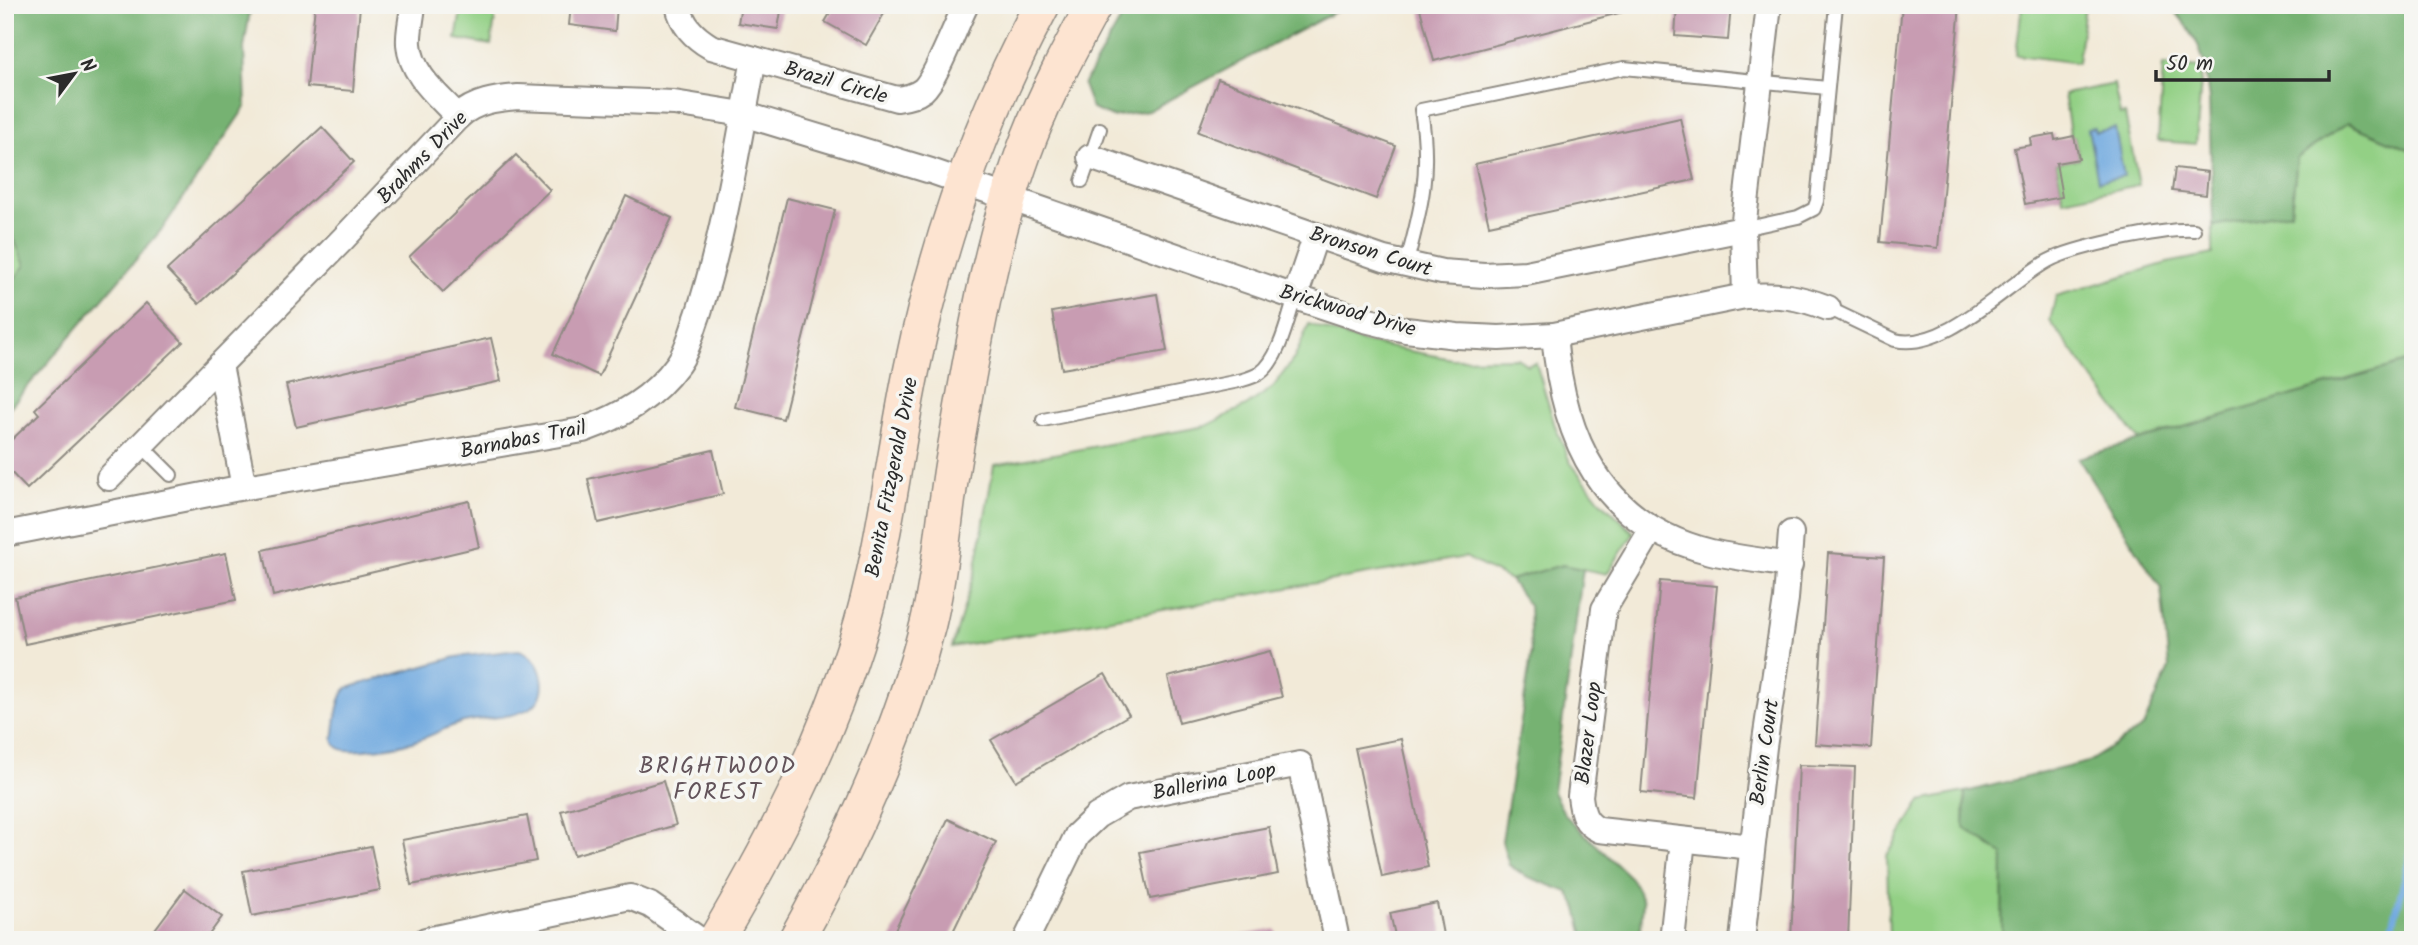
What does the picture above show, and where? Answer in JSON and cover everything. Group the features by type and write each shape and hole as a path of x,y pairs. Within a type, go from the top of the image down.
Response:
{"main road":[{"name":"Benita Fitzgerald Drive","path":"716,940 757,871 804,777 833,709 857,642 891,486 912,367 935,269 963,182 1020,46 1042,5"},
{"path":"796,940 831,878 890,745 925,635 988,273 1029,138 1058,71 1094,5"}],"street":[{"path":"414,5 409,37 413,61 422,78 458,117"},
{"name":"Brazil Circle","path":"678,5 685,25 696,38 710,47 897,99 910,97 922,90 931,80 965,5"},
{"path":"1745,296 1743,229 1769,5"},
{"name":"Barnabas Trail","path":"5,534 244,487 583,430 611,420 638,405 660,386 685,352 706,290 719,239 754,59"},
{"name":"Brahms Drive","path":"109,478 343,239 458,117 480,103 518,97 674,103 743,114 963,182"},
{"name":"Bronson Court","path":"1090,157 1406,265 1442,272 1484,275 1526,273 1743,229"},
{"name":"Brickwood Drive","path":"963,182 1295,297 1406,330 1499,338 1554,335 1745,296 1802,298 1828,308"},
{"path":"1295,297 1316,235"},
{"path":"1554,335 1557,372 1565,408 1578,443 1609,493 1630,514 1652,529 1708,551 1790,565"},
{"path":"219,365 244,487"},
{"name":"Blazer Loop","path":"1652,529 1604,609 1580,796 1584,818 1590,826 1599,830 1752,847"},
{"name":"Berlin Court","path":"1742,940 1790,565 1791,533"},
{"name":"Ballerina Loop","path":"1026,940 1077,835 1112,806 1141,795 1300,764 1337,940"},
{"path":"1672,940 1683,839"},
{"path":"426,940 630,897 650,905 700,940"}],"lane":[{"path":"1743,229 1798,217 1814,209 1817,201 1836,5"},
{"path":"1406,265 1425,189 1425,143 1421,110 1624,68 1827,88"},
{"path":"1083,181 1100,129"},
{"path":"1828,308 1895,340 1911,341 1934,336 1952,328 2040,265 2058,256 2172,230 2194,230"},
{"path":"1043,421 1239,381 1257,374 1270,362 1295,297"},
{"path":"141,445 171,475"}],"green space":[{"path":"5,5 251,5 244,48 246,106 163,228 5,413 5,291 25,265 11,232 5,234"},
{"path":"462,5 497,5 491,45 456,39"},
{"path":"1129,5 1348,5 1148,111 1112,117 1092,109 1083,85"},
{"path":"2022,5 2085,5 2078,63 2016,55"},
{"path":"2170,5 2413,5 2413,151 2347,123 2297,158 2291,212 2213,226 2209,100 2204,62 2187,26"},
{"path":"2163,65 2202,68 2196,144 2158,141"},
{"path":"2114,84 2120,115 2125,114 2139,185 2063,200 2056,163 2079,159 2074,137 2070,134 2064,94"},
{"path":"2347,123 2413,151 2413,360 2139,440 2050,321 2056,296 2167,263 2213,254 2213,226 2291,212 2297,158"},
{"path":"11,232 51,274 5,324 5,234"},
{"path":"1309,324 1362,342 1452,359 1517,358 1527,365 1536,363 1555,426 1570,462 1599,499 1634,533 1607,574 1562,565 1510,580 1465,557 952,647 975,572 994,465 1206,426 1246,406 1273,387 1295,357"},
{"path":"2413,360 2413,940 2002,940 2003,855 1964,827 1965,792 2088,762 2143,727 2169,668 2161,588 2078,458"},
{"path":"1562,565 1583,569 1553,792 1565,815 1631,878 1643,901 1640,940 1585,940 1576,905 1568,892 1526,876 1509,865 1502,841 1531,656 1529,606 1510,580"},
{"path":"1965,792 1964,827 2003,855 2002,940 1889,940 1887,856 1921,801"}],"water":[{"path":"2094,128 2095,132 2115,128 2124,176 2098,181 2088,129"},
{"path":"519,650 534,660 543,684 538,701 524,711 464,722 418,740 390,747 345,750 339,748 333,740 337,712 347,688 456,657"}],"building":[{"path":"315,5 360,5 353,91 307,87"},
{"path":"571,5 617,5 615,31 569,25"},
{"path":"741,5 782,5 778,29 738,23"},
{"path":"835,5 889,5 866,45 825,22"},
{"path":"1419,5 1637,5 1638,8 1434,61"},
{"path":"1677,5 1731,5 1728,40 1675,36"},
{"path":"1902,5 1960,5 1938,248 1880,242"},
{"path":"1218,79 1396,146 1376,199 1198,132"},
{"path":"1680,118 1694,180 1489,225 1475,164"},
{"path":"322,127 354,162 199,304 167,270"},
{"path":"2054,134 2055,140 2074,136 2079,159 2056,163 2062,197 2025,204 2014,148 2031,145 2030,138"},
{"path":"516,155 550,190 443,292 409,257"},
{"path":"2175,168 2208,172 2206,195 2172,191"},
{"path":"626,196 672,218 599,376 553,354"},
{"path":"787,198 835,210 783,419 735,407"},
{"path":"1157,294 1167,351 1062,369 1052,312"},
{"path":"146,303 183,342 27,489 5,466 5,446 39,414 35,409"},
{"path":"491,338 501,381 296,427 286,385"},
{"path":"713,450 723,494 598,523 588,479"},
{"path":"469,501 479,547 273,596 263,550"},
{"path":"226,553 236,600 25,644 15,597"},
{"path":"1828,553 1884,557 1871,748 1815,744"},
{"path":"1660,581 1717,586 1697,798 1641,792"},
{"path":"1270,651 1282,697 1179,723 1168,677"},
{"path":"1105,674 1129,715 1016,781 991,740"},
{"path":"1401,739 1428,867 1382,877 1355,748"},
{"path":"1799,765 1855,767 1848,940 1791,940"},
{"path":"663,781 676,825 574,855 561,811"},
{"path":"527,816 536,861 411,885 402,840"},
{"path":"948,819 996,842 949,940 890,940"},
{"path":"1269,827 1278,874 1150,899 1140,852"},
{"path":"371,846 380,890 252,916 243,871"},
{"path":"185,889 222,917 205,940 147,940"},
{"path":"1437,903 1444,940 1396,940 1390,913"},
{"path":"1276,929 1278,940 1224,940 1224,938"}],"waterway":[{"path":"2389,940 2413,846"}],"district":[{"name":"BRIGHTWOOD FOREST","path":"718,778"}]}
